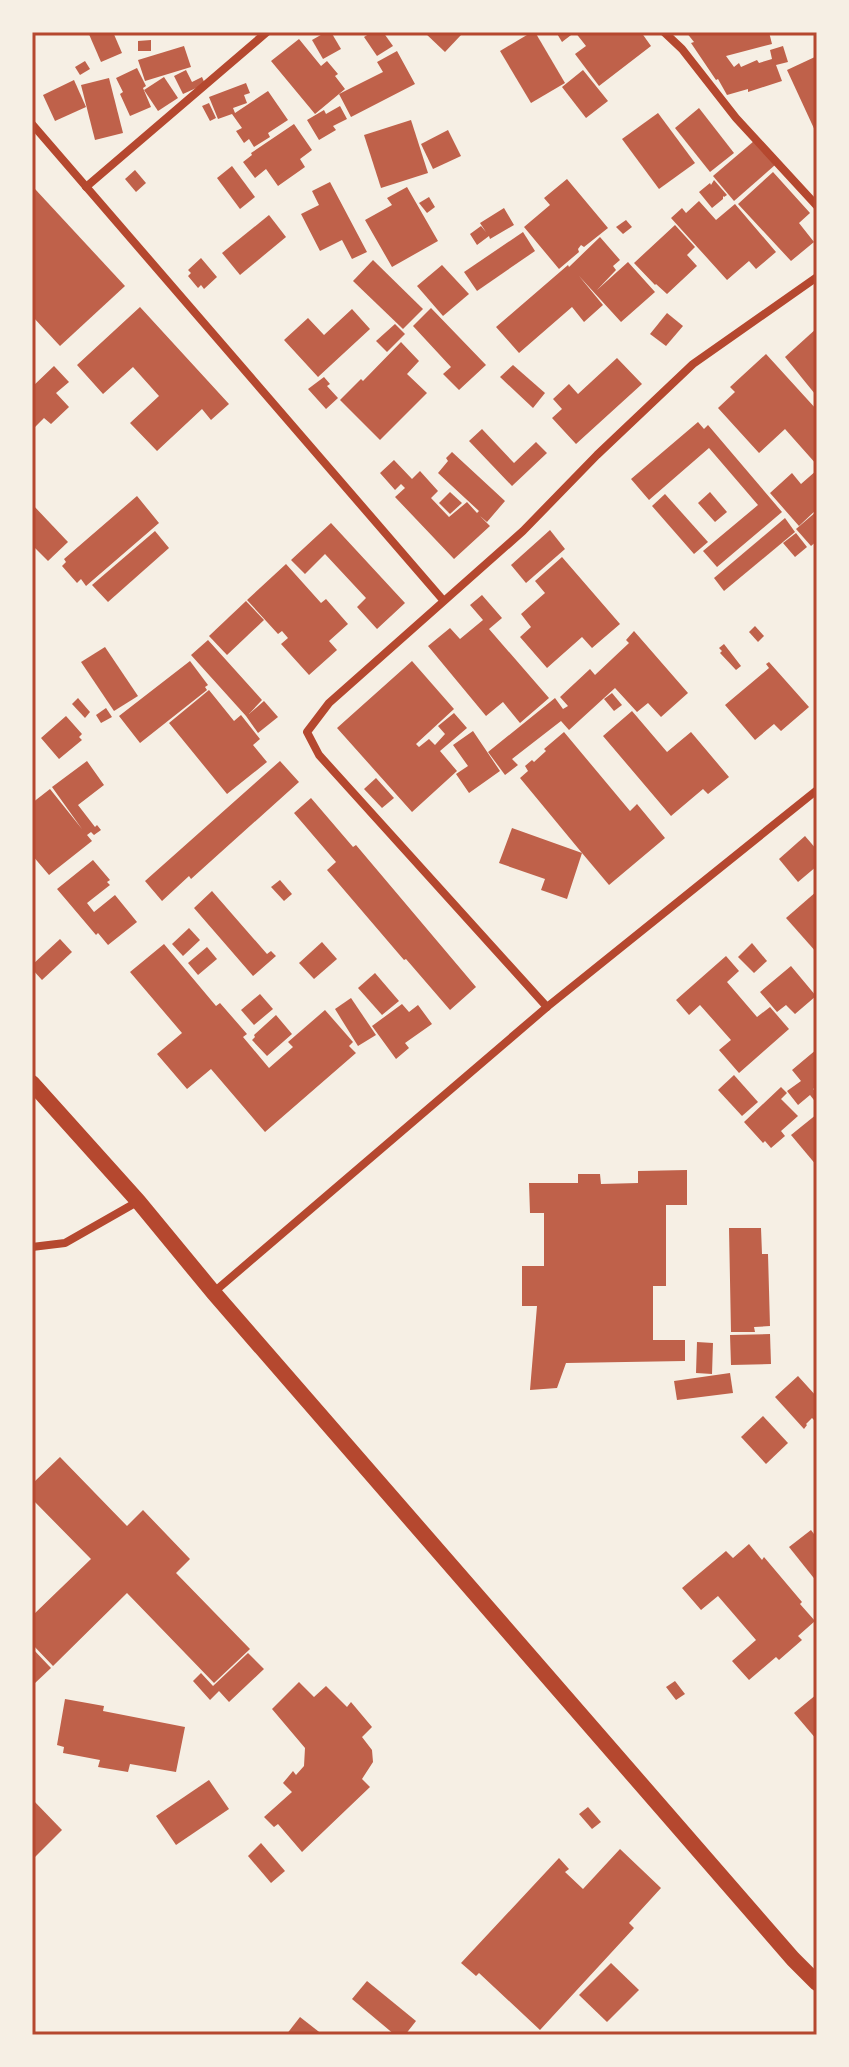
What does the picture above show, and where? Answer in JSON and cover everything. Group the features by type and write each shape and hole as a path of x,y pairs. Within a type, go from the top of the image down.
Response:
{"main road":[{"path":"32,1083 138,1201 213,1292 782,1947 817,1983"}],"street":[{"path":"86,187 267,32"},
{"path":"664,32 682,49 736,118 817,206"},
{"path":"32,124 443,600"},
{"path":"547,1007 319,755 307,732 329,703 523,531 693,364 817,277"},
{"path":"213,1292 547,1007 817,790"},
{"path":"32,1247 65,1243 138,1201"}],"building":[{"path":"88,32 113,32 122,53 101,62"},
{"path":"331,32 341,49 323,59 312,40"},
{"path":"372,32 383,32 393,46 377,56 364,37"},
{"path":"424,32 458,32 461,35 445,52"},
{"path":"535,32 565,83 531,103 500,51"},
{"path":"556,32 575,32 562,42"},
{"path":"575,32 641,32 651,46 599,86 575,54 586,46"},
{"path":"686,32 769,32 772,44 726,56 734,67 739,63 741,67 757,60 759,63 772,59 770,50 783,46 788,62 776,65 782,81 727,95"},
{"path":"299,39 321,66 327,61 345,89 315,114 271,61"},
{"path":"151,40 151,51 138,51 138,41"},
{"path":"184,46 191,67 145,81 138,60"},
{"path":"397,51 415,84 351,117 339,94 383,72 377,62"},
{"path":"817,56 817,135 787,70"},
{"path":"85,61 90,69 80,75 75,67"},
{"path":"137,68 151,107 130,116 116,78"},
{"path":"186,70 192,82 202,77 205,84 183,94 174,76"},
{"path":"583,70 608,101 586,118 562,87"},
{"path":"164,77 178,98 158,111 144,90"},
{"path":"109,78 123,133 95,140 81,85"},
{"path":"74,80 86,107 55,121 43,95"},
{"path":"246,83 250,93 244,95 247,103 233,108 235,113 268,91 288,120 254,147 249,139 244,143 236,131 242,128 232,114 218,119 209,97"},
{"path":"209,103 216,118 210,121 202,106"},
{"path":"340,106 347,119 333,126 336,130 319,140 307,120 324,110 326,114"},
{"path":"699,108 734,153 710,172 675,128"},
{"path":"658,113 695,163 659,189 622,139"},
{"path":"411,120 428,173 381,188 364,135"},
{"path":"294,124 312,150 300,159 305,167 278,186 266,169 255,178 243,162 251,153"},
{"path":"448,130 461,156 433,169 421,144"},
{"path":"754,141 775,165 734,201 713,176"},
{"path":"232,166 255,197 240,209 217,178"},
{"path":"135,170 146,183 136,192 125,179"},
{"path":"773,172 810,213 799,223 814,242 791,261 738,204"},
{"path":"567,179 608,228 584,247 581,245 579,252 559,269 524,227 550,205 544,198"},
{"path":"714,180 727,195 712,208 699,192"},
{"path":"330,182 367,252 352,259 342,240 320,251 301,214 319,205 312,191"},
{"path":"407,187 438,241 392,267 365,220 392,205 387,198"},
{"path":"35,189 125,286 60,346 32,316 32,191"},
{"path":"429,197 435,207 427,213 419,203"},
{"path":"699,201 716,220 735,204 776,252 756,269 749,261 727,280 671,218 682,208 686,213"},
{"path":"504,208 514,225 477,245 470,234 481,226 486,232 480,223"},
{"path":"269,215 286,237 240,275 222,253"},
{"path":"626,220 632,227 623,234 616,227"},
{"path":"675,225 695,247 687,255 697,266 667,294 634,263"},
{"path":"523,232 535,251 477,291 464,272"},
{"path":"600,237 620,260 613,266 616,270 597,290 628,262 655,292 621,322 579,276 603,305 584,322 572,307 519,353 496,327"},
{"path":"201,258 217,277 204,289 201,285 198,288 188,276 191,273 188,270"},
{"path":"373,260 423,309 403,329 353,281"},
{"path":"442,265 469,294 443,316 417,286"},
{"path":"140,307 229,404 211,420 202,409 157,451 130,423 159,396 133,367 103,394 77,365"},
{"path":"431,308 486,365 459,390 443,374 451,367 413,326"},
{"path":"352,309 370,329 318,377 284,340 308,318 324,335"},
{"path":"667,313 683,326 666,346 650,334"},
{"path":"395,324 405,334 387,352 376,341"},
{"path":"817,328 817,393 815,394 785,357"},
{"path":"401,342 419,361 407,374 427,393 380,440 340,400"},
{"path":"766,354 817,410 817,465 785,429 759,453 718,408 735,392 730,387"},
{"path":"617,358 642,384 576,444 552,418 562,409 553,399 569,384 578,394"},
{"path":"513,365 545,393 533,408 500,377"},
{"path":"54,366 69,382 56,393 69,407 51,424 44,418 32,430 32,387"},
{"path":"324,377 330,384 327,386 338,398 326,409 308,389"},
{"path":"698,422 704,429 708,425 782,512 717,567 703,551 758,505 709,448 649,500 631,479"},
{"path":"482,429 514,463 536,442 547,453 512,486 469,441"},
{"path":"452,452 505,501 487,522 480,516 490,526 454,559 395,497 405,488 401,484 395,490 380,473 394,460 412,479 420,471 438,491 431,498 449,517 467,502 477,513 479,511 438,473"},
{"path":"817,470 817,509 799,526 770,493 792,473 801,484"},
{"path":"450,492 462,503 450,514 439,503"},
{"path":"710,492 727,512 715,522 698,503"},
{"path":"665,494 708,542 694,554 652,506"},
{"path":"137,496 159,523 86,586 81,579 77,583 62,566 66,562 64,559"},
{"path":"32,504 68,542 48,561 32,545"},
{"path":"817,511 817,541 811,546 796,529"},
{"path":"785,518 795,532 724,591 714,578"},
{"path":"331,523 405,603 377,629 357,607 366,598 325,554 305,574 291,560"},
{"path":"550,530 565,549 526,583 511,565"},
{"path":"155,531 169,548 108,602 92,585"},
{"path":"796,533 807,547 795,557 783,543"},
{"path":"562,557 620,624 592,648 582,637 547,668 520,637 531,627 521,614 545,593 535,581"},
{"path":"286,564 321,603 326,599 348,624 329,641 337,650 309,675 281,644 288,638 282,631 278,634 247,600"},
{"path":"482,595 502,618 489,629 549,698 520,723 503,702 486,716 428,646 450,628 460,639 483,620 470,605"},
{"path":"246,601 264,620 227,655 209,636"},
{"path":"755,626 764,636 758,642 749,632"},
{"path":"634,631 688,693 661,717 648,703 637,712 615,688 569,730 561,721 512,759 518,765 505,775 488,752 555,698 563,709 568,706 560,697 590,669 595,675 629,643 626,640"},
{"path":"208,640 262,700 249,714 264,701 278,717 258,733 191,655"},
{"path":"724,644 741,666 736,670 720,653 719,648"},
{"path":"105,647 138,696 114,711 81,662"},
{"path":"190,661 208,685 205,687 207,690 140,743 119,716"},
{"path":"412,661 454,709 416,744 419,747 429,739 435,745 445,734 438,726 454,713 467,728 440,751 457,771 412,812 337,728"},
{"path":"769,662 809,707 781,731 774,724 755,740 725,705 769,668 766,664"},
{"path":"209,690 234,721 241,715 260,739 253,745 267,762 227,794 169,723"},
{"path":"612,693 622,705 614,711 604,699"},
{"path":"78,698 90,712 85,718 72,704"},
{"path":"106,708 112,717 101,723 96,715"},
{"path":"632,711 667,752 691,732 729,777 708,794 703,789 671,816 603,736"},
{"path":"66,716 82,734 79,737 82,740 59,759 41,738"},
{"path":"473,731 500,771 469,793 456,774 468,766 453,745"},
{"path":"564,732 630,811 637,804 665,838 609,885 520,778 528,771 525,766 532,760 534,762"},
{"path":"87,761 104,785 78,805 101,830 87,835 92,841 49,875 32,855 32,803 50,789 82,829 52,787"},
{"path":"280,761 299,782 191,879 189,876 162,901 145,881"},
{"path":"376,778 394,798 382,808 364,789"},
{"path":"311,798 353,847 356,845 476,987 450,1010 327,870 336,862 294,813"},
{"path":"512,828 582,853 567,899 541,890 545,879 499,863"},
{"path":"805,836 817,850 817,866 798,882 779,859"},
{"path":"93,860 110,880 107,882 110,885 87,903 94,912 115,895 137,922 108,945 57,889"},
{"path":"280,880 292,894 284,901 271,887"},
{"path":"212,891 267,954 271,951 276,956 253,976 194,908"},
{"path":"817,891 817,953 786,918"},
{"path":"189,928 200,940 183,956 172,944"},
{"path":"60,939 72,952 42,980 32,965"},
{"path":"322,942 337,959 314,979 299,963"},
{"path":"752,943 767,961 754,973 738,957"},
{"path":"164,944 216,1006 220,1003 247,1034 243,1037 269,1068 293,1047 288,1042 325,1010 353,1042 349,1046 356,1053 265,1132 211,1069 187,1089 157,1054 182,1033 130,972"},
{"path":"207,947 217,959 198,975 188,963"},
{"path":"726,956 739,971 727,982 757,1017 770,1007 789,1029 739,1073 719,1050 731,1040 700,1005 689,1015 676,1000"},
{"path":"791,966 816,996 795,1014 786,1005 777,1012 760,992"},
{"path":"375,973 399,1001 382,1015 358,988"},
{"path":"260,994 273,1009 254,1025 241,1010"},
{"path":"351,998 376,1035 358,1046 335,1009"},
{"path":"402,1004 409,1012 418,1005 432,1024 405,1043 409,1048 396,1059 372,1026"},
{"path":"276,1015 292,1034 267,1056 252,1040"},
{"path":"817,1049 817,1086 813,1089 817,1093 817,1104 810,1095 798,1105 787,1091 801,1081 792,1070"},
{"path":"734,1075 758,1102 742,1116 718,1090"},
{"path":"781,1087 787,1093 781,1099 798,1116 781,1131 785,1136 771,1148 744,1122"},
{"path":"817,1114 817,1166 791,1135"},
{"path":"687,1170 687,1205 666,1205 666,1286 653,1286 653,1340 685,1340 685,1361 566,1363 557,1388 530,1390 537,1306 522,1306 522,1266 544,1266 544,1213 530,1213 529,1183 578,1183 578,1174 600,1174 601,1184 638,1183 638,1171"},
{"path":"729,1228 761,1228 762,1254 768,1254 770,1326 754,1327 755,1332 731,1332"},
{"path":"770,1334 771,1364 731,1365 730,1335"},
{"path":"697,1342 713,1343 712,1374 696,1373"},
{"path":"730,1373 733,1393 677,1400 674,1381"},
{"path":"798,1376 817,1397 817,1419 812,1418 804,1429 775,1397"},
{"path":"763,1416 788,1443 766,1464 741,1437"},
{"path":"60,1457 127,1526 143,1510 190,1559 176,1573 250,1649 214,1683 127,1593 53,1666 32,1644 32,1616 91,1559 32,1499 32,1484"},
{"path":"811,1530 817,1538 817,1582 789,1547"},
{"path":"749,1544 762,1560 764,1557 815,1621 798,1636 802,1640 749,1680 732,1661 756,1640 718,1596 701,1610 682,1588 726,1551 733,1558"},
{"path":"32,1648 51,1668 34,1684 32,1682"},
{"path":"248,1653 264,1669 229,1702 219,1691 210,1700 193,1681 201,1673 213,1686"},
{"path":"675,1681 685,1694 676,1700 666,1687"},
{"path":"299,1682 314,1697 326,1686 347,1707 351,1702 372,1727 362,1737 372,1750 373,1762 362,1779 370,1787 302,1852 278,1824 274,1827 264,1817 292,1792 283,1783 293,1771 296,1775 304,1766 305,1748 272,1709"},
{"path":"817,1694 817,1740 794,1713"},
{"path":"65,1699 104,1706 103,1711 185,1727 176,1772 130,1764 128,1772 98,1767 100,1760 63,1753 64,1747 57,1745"},
{"path":"209,1780 229,1809 176,1845 156,1816"},
{"path":"32,1799 62,1830 32,1860"},
{"path":"588,1807 601,1822 592,1829 579,1814"},
{"path":"261,1843 285,1871 271,1883 248,1856"},
{"path":"620,1849 661,1888 629,1923 634,1928 540,2030 479,1973 476,1976 461,1963 559,1858 569,1869 565,1872 583,1889"},
{"path":"611,1963 639,1990 607,2022 579,1995"},
{"path":"367,1981 416,2021 405,2035 395,2035 352,1999"},
{"path":"300,2017 323,2035 286,2035"}]}
